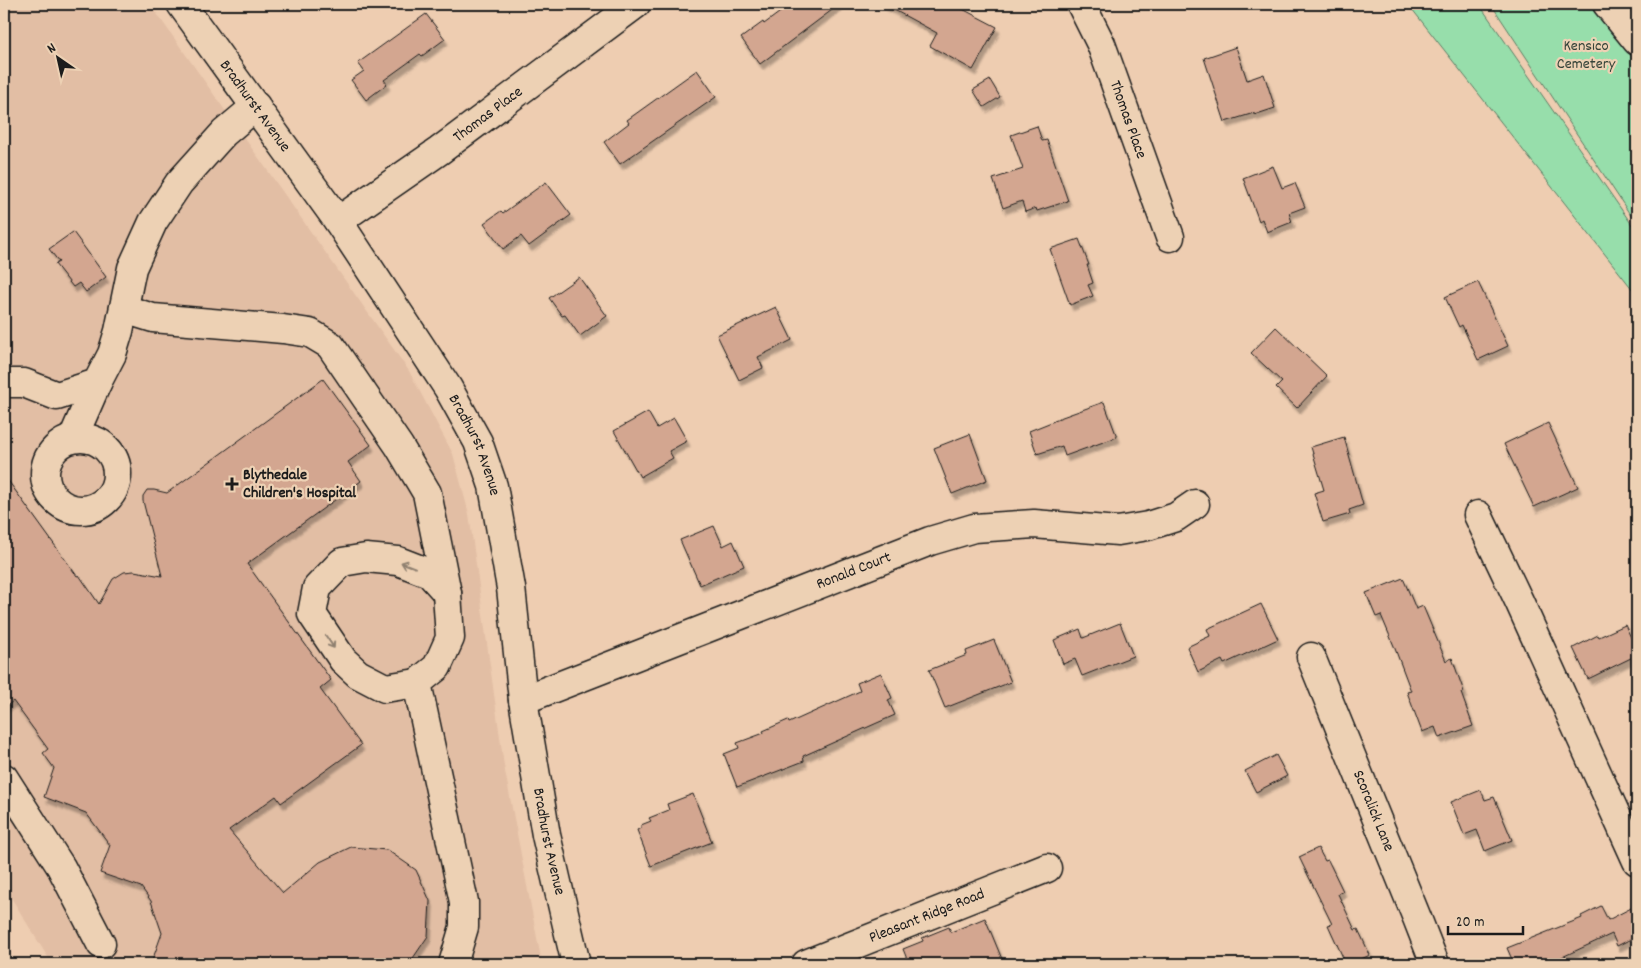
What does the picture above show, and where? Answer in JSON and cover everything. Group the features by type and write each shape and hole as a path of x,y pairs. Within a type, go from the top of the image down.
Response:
{"street":[{"name":"Bradhurst Avenue","path":"181,4 338,221 448,388 478,442 493,486 511,588 523,700 546,835 576,964"},
{"name":"Thomas Place","path":"338,221 439,151 636,4"},
{"name":"Thomas Place","path":"1081,4 1101,44 1170,237"},
{"path":"1608,4 1637,41"},
{"path":"73,438 112,354 132,268 153,222 179,183 224,133 256,106"},
{"path":"124,308 153,318 310,333 330,345 399,446 427,493 447,593 450,638 437,667 418,683 385,688 358,674 343,660 312,614 317,588 342,562 366,558 398,561 429,573 447,593"},
{"path":"4,382 24,383 57,396 97,383"},
{"name":"Ronald Court","path":"523,700 930,542 974,528 1034,524 1118,531 1148,526 1176,517 1195,504"},
{"path":"1478,515 1637,861"},
{"name":"Scoralick Lane","path":"1311,657 1435,964"},
{"path":"418,683 464,902 464,927 453,964"},
{"path":"4,778 61,867 101,944"},
{"name":"Pleasant Ridge Road","path":"806,964 1047,868"}],"shaded area":[{"name":"Blythedale Children's Hospital","path":"4,4 150,4 409,371 453,454 469,514 504,766 542,964 52,964 4,886"}],"green space":[{"path":"1408,4 1479,4 1637,232 1637,295"},
{"name":"Kensico Cemetery","path":"1491,4 1637,4 1637,225"}],"building":[{"path":"791,4 840,4 760,64 741,38"},
{"path":"883,4 953,4 997,27 973,70 930,46 937,33"},
{"path":"426,14 445,39 384,80 387,84 366,100 351,80 364,71 358,63"},
{"path":"1236,47 1247,80 1264,74 1275,108 1225,122 1204,58"},
{"path":"697,70 716,97 620,164 604,142 629,123 627,120"},
{"path":"990,80 1000,97 984,107 973,90"},
{"path":"1037,126 1042,141 1047,140 1068,201 1037,211 1036,208 1025,212 1022,201 1003,208 993,179 1023,169 1011,135"},
{"path":"1273,166 1282,188 1295,183 1305,207 1289,213 1292,222 1267,232 1262,219 1259,221 1243,178"},
{"path":"546,182 571,215 529,246 521,236 503,249 484,223 501,211 503,213"},
{"path":"73,232 106,277 86,292 79,283 73,287 55,264 59,262 49,249"},
{"path":"1079,239 1089,265 1087,265 1093,283 1088,285 1093,296 1070,305 1050,249"},
{"path":"579,277 607,316 580,336 565,315 562,316 549,298"},
{"path":"1478,282 1508,346 1478,360 1462,325 1459,327 1445,297"},
{"path":"776,307 792,340 758,357 763,368 739,380 717,335"},
{"path":"1276,327 1327,376 1297,408 1276,388 1282,382 1251,353"},
{"path":"323,379 371,445 348,462 361,481 247,564 331,680 320,689 361,745 281,803 276,796 229,830 283,893 320,862 351,847 387,850 416,870 430,901 428,936 409,964 151,964 162,933 151,901 141,887 100,873 110,845 86,813 44,797 54,768 43,753 48,749 13,701 4,708 4,475 99,604 113,579 124,572 134,571 162,576 143,501 143,496 147,490 167,493"},
{"path":"1104,402 1117,437 1065,456 1062,446 1037,454 1029,431"},
{"path":"648,412 657,428 674,418 687,441 669,451 673,458 640,477 614,431"},
{"path":"1548,423 1578,487 1534,507 1504,444"},
{"path":"970,434 987,480 952,494 934,448"},
{"path":"1344,437 1363,505 1349,510 1350,514 1323,522 1314,493 1324,490 1311,447"},
{"path":"714,526 723,546 733,541 744,566 700,585 680,540"},
{"path":"1403,578 1416,609 1423,606 1446,661 1452,658 1464,692 1461,693 1473,726 1439,738 1435,727 1422,732 1407,692 1411,691 1394,646 1381,615 1376,617 1366,593"},
{"path":"1261,604 1278,639 1224,664 1222,660 1198,672 1187,647 1210,636 1207,629"},
{"path":"1120,623 1133,656 1082,676 1075,659 1063,664 1054,640 1080,629 1083,638"},
{"path":"1625,625 1637,650 1637,655 1588,679 1573,648 1598,635 1599,637"},
{"path":"994,640 1011,682 945,708 929,670 967,655 966,651"},
{"path":"881,673 892,698 888,700 895,715 803,756 804,761 737,787 724,754 739,748 737,743 764,733 763,731 788,720 789,723 860,691 857,683"},
{"path":"1276,755 1287,776 1256,792 1245,771"},
{"path":"1481,790 1485,800 1494,797 1512,840 1485,851 1477,830 1464,835 1451,802"},
{"path":"693,794 712,842 651,866 637,830 641,828 641,825 651,821 649,818 669,810 667,804"},
{"path":"1318,848 1325,861 1328,860 1343,891 1338,894 1355,930 1358,929 1370,955 1350,964 1346,964 1328,925 1332,924 1299,857"},
{"path":"1637,905 1637,936 1617,946 1612,934 1547,964 1514,964 1507,948 1582,918 1581,916 1601,906 1608,920"},
{"path":"985,918 1004,964 909,964 903,949 923,941 922,938 949,927 951,932"}],"place":[{"name":"Blythedale Children's Hospital","path":"232,484"}]}
